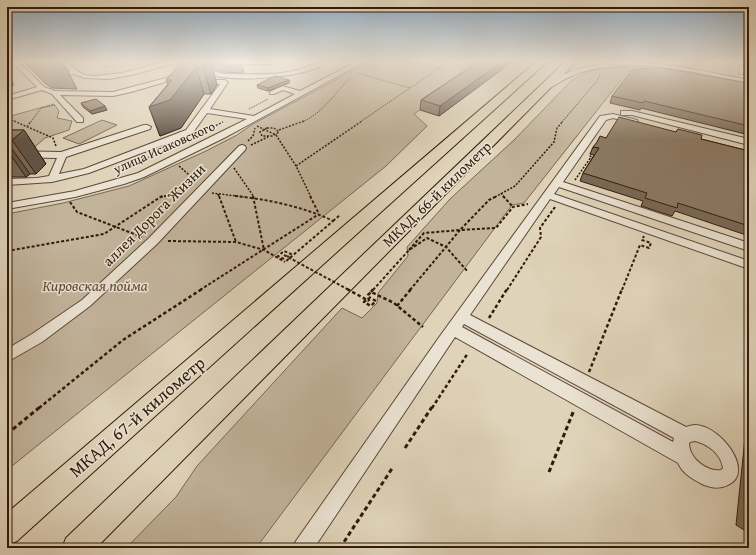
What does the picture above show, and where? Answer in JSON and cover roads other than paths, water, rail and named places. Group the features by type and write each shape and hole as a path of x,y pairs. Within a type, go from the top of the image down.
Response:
{"highway":[{"name":"МКАД, 66-й километр","path":"267,303 512,88"},
{"name":"МКАД, 66-й километр","path":"76,548 544,89"},
{"name":"МКАД, 67-й километр","path":"7,531 267,303"}],"street":[{"path":"7,98 42,88 54,92 113,94 140,88"},
{"path":"7,182 52,179 86,171 179,136 193,128 221,88"},
{"path":"272,93 282,88 301,94"},
{"name":"улица Исаковского","path":"7,206 67,196 121,182 141,175 257,123 312,88"},
{"path":"54,92 80,120"},
{"path":"205,110 257,123"},
{"path":"303,548 457,323 603,118 624,113 632,113 749,142"},
{"path":"614,116 670,131"},
{"path":"7,154 62,155 147,127"},
{"name":"аллея Дорога Жизни","path":"7,356 37,338 86,303 153,241 242,148"},
{"path":"52,179 62,155"},
{"path":"557,183 749,247"},
{"path":"548,195 749,265"},
{"path":"457,323 574,376 685,435 695,433 714,441 729,457 731,469 727,477 722,479 709,478 696,471 683,457 567,392 457,323"},
{"path":"683,457 680,443 685,435"}],"park label":[{"name":"Кировская пойма","path":"95,286"}]}
